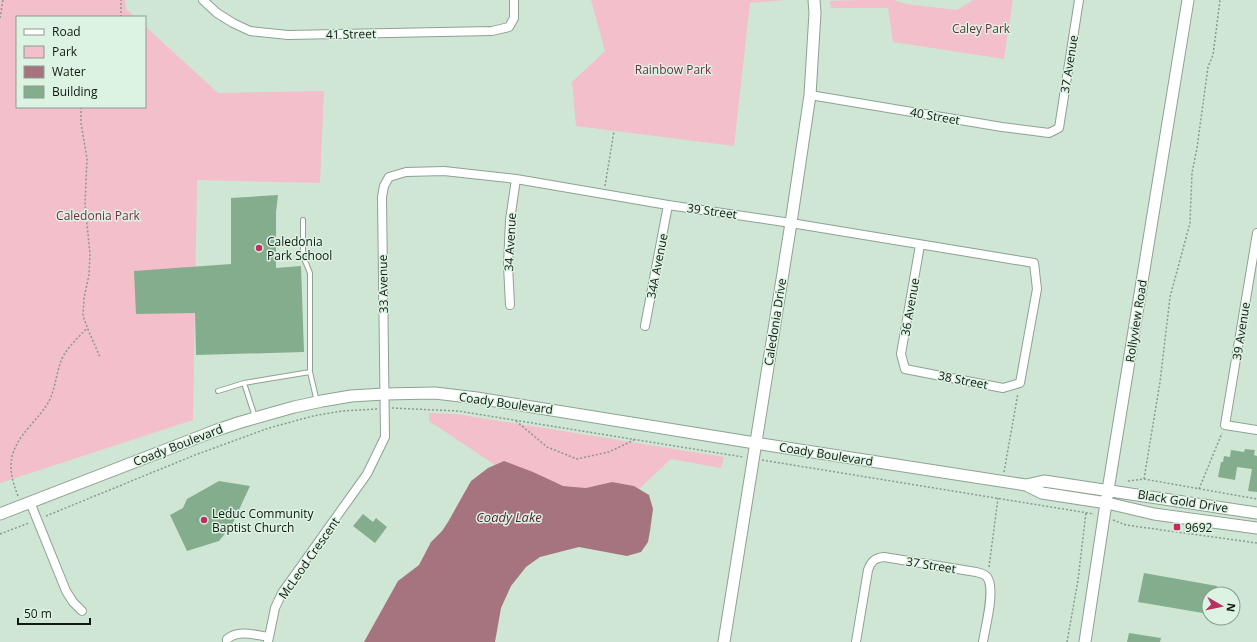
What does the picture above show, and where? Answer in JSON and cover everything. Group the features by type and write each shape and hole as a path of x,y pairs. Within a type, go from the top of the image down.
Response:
{"main road":[{"name":"Caledonia Drive","path":"724,642 810,95 815,12 814,0"},
{"name":"Rollyview Road","path":"1085,642 1108,490 1188,0"},
{"name":"Coady Boulevard","path":"0,514 217,430 255,418 317,402 350,396 435,393 477,398 755,444 1003,481 1026,485 1042,493 1107,503"},
{"name":"Coady Boulevard","path":"1026,485 1044,482 1108,490"},
{"name":"Black Gold Drive","path":"1108,490 1257,513"},
{"name":"Black Gold Drive","path":"1107,503 1154,514 1257,528"}],"street":[{"name":"41 Street","path":"203,0 217,13 250,31 288,35 492,31 509,27 514,18 514,0"},
{"name":"37 Avenue","path":"1059,128 1079,0"},
{"name":"40 Street","path":"810,95 1002,127 1049,132 1059,128"},
{"name":"39 Street","path":"389,177 406,172 444,171 516,179 668,205 791,223 1034,263 1037,289 1020,383"},
{"name":"33 Avenue","path":"384,394 382,197 384,186 389,177"},
{"name":"34 Avenue","path":"510,306 508,265 510,220 516,179"},
{"name":"34A Avenue","path":"645,326 668,205"},
{"name":"39 Avenue","path":"1225,424 1257,233"},
{"name":"36 Avenue","path":"905,369 901,354 920,245"},
{"name":"38 Street","path":"905,369 1003,388 1020,383"},
{"name":"McLeod Crescent","path":"227,642 227,639 233,634 240,633 269,640 275,608 282,593 367,474 385,437 384,394"},
{"path":"1225,424 1257,430"},
{"path":"30,502 66,591 73,602 82,611"},
{"name":"37 Street","path":"856,642 868,570 870,564 878,558 884,557 976,572 987,577"},
{"path":"983,642 991,591 987,577"}],"lane":[{"path":"303,220 303,256 310,273 310,372 317,402"},
{"path":"218,391 244,383 310,372"},
{"path":"244,383 255,418"}],"path":[{"path":"0,18 3,0"},
{"path":"121,0 121,16"},
{"path":"1144,479 1160,382 1170,297 1190,223 1192,173 1208,68 1213,55 1220,0"},
{"path":"81,108 81,123 87,159 85,204 90,254 89,275 83,307 83,316 100,357"},
{"path":"603,194 614,131"},
{"path":"14,486 10,471 12,456 17,444 46,406 50,398 63,356 87,328"},
{"path":"1003,481 1020,383"},
{"path":"0,534 195,455 269,428 314,416 384,408 458,411 1086,512 1104,516 1126,525 1257,543"},
{"path":"516,421 546,447 577,459 609,452 635,439"},
{"path":"1199,489 1225,424"},
{"path":"1129,481 1144,479 1257,499"},
{"path":"987,577 998,498"},
{"path":"1067,642 1078,580 1086,512"}],"green space":[{"name":"Caledonia Park","path":"0,0 125,0 126,9 134,16 16,16 16,108 146,108 146,27 218,93 324,91 320,183 197,180 193,420 0,483"},
{"name":"Rainbow Park","path":"591,0 787,0 750,3 734,146 576,126 572,82 605,51"},
{"name":"Caley Park","path":"893,0 906,4 957,10 973,0 1013,0 1004,59 893,42 888,8 831,8 830,1"},
{"path":"429,413 456,414 724,457 721,468 671,459 639,489 634,486 612,482 586,488 563,486 504,461 495,465 429,421"}],"water":[{"name":"Coady Lake","path":"504,461 563,486 586,488 612,482 634,486 649,495 653,509 648,542 641,552 627,556 579,547 540,557 526,567 511,586 501,608 495,642 364,642 398,581 419,565 431,542 442,531 448,522 471,481 488,468"}],"building":[{"path":"278,195 276,212 276,268 301,266 304,352 196,355 195,313 136,314 134,271 231,264 231,198"},
{"path":"1245,449 1255,450 1254,455 1257,456 1257,492 1248,491 1252,469 1237,467 1235,480 1218,477 1221,462 1223,462 1224,456 1230,457 1231,450 1244,452"},
{"name":"Leduc Community Baptist Church","path":"219,481 250,486 232,525 219,541 187,551 170,515 183,508 187,499"},
{"path":"363,514 373,522 376,518 387,527 375,543 353,526"},
{"path":"1144,573 1217,586 1201,586 1201,613 1138,602"},
{"path":"1129,633 1161,638 1160,642 1127,642"}],"place":[{"name":"Caledonia Park School","path":"259,248"},
{"name":"Leduc Community Baptist Church","path":"204,520"},
{"name":"9692","path":"1177,527"}]}
